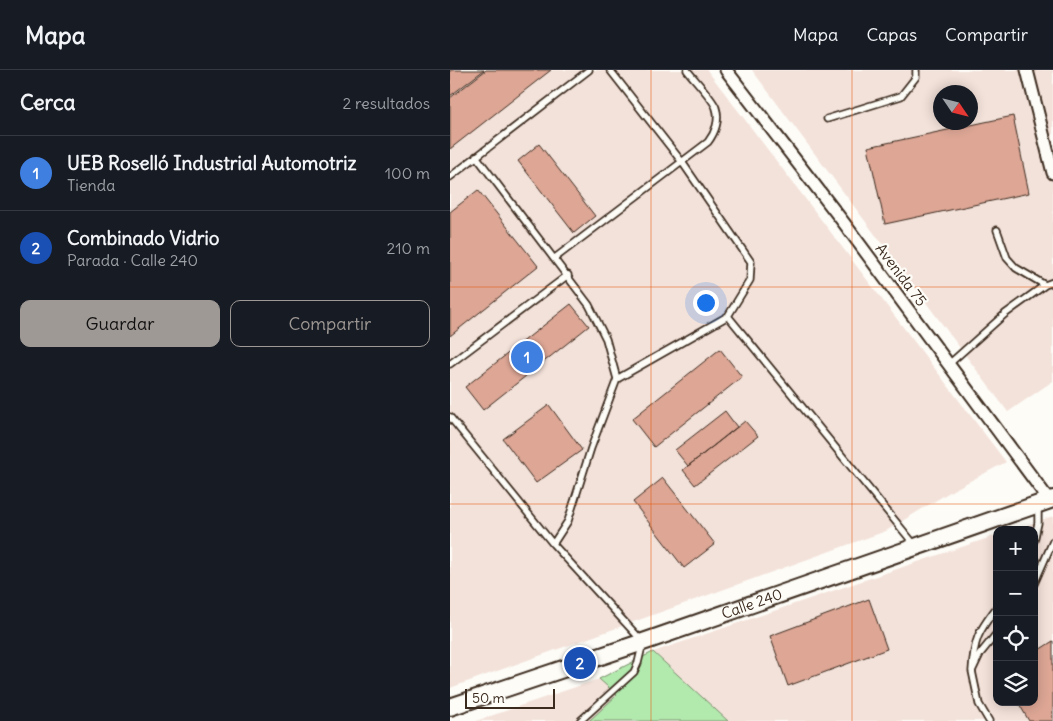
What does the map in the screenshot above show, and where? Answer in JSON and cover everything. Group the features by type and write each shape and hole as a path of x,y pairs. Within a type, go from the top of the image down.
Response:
{"main road":[{"name":"Calle 240","path":"450,707 643,642 1047,501"}],"street":[{"name":"Avenida 75","path":"726,70 844,223 949,364 1047,501"},
{"path":"1028,70 1053,173"}],"lane":[{"path":"450,177 589,70"},
{"path":"610,70 682,162 751,262 750,280 728,316 617,380"},
{"path":"555,258 708,142 714,134 717,124 716,107 687,70"},
{"path":"827,119 901,96 916,77 916,70"},
{"path":"476,156 589,305 606,339 617,380 591,448 568,521 553,544"},
{"path":"997,230 1007,258 1016,268 1045,285"},
{"path":"450,364 568,275"},
{"path":"949,364 1005,314 1045,285 1053,282"},
{"path":"728,316 915,546"},
{"path":"450,417 553,544 643,642 634,672 580,721"},
{"path":"1037,526 1047,501"},
{"path":"1038,575 1053,541"},
{"path":"989,721 979,704 972,671 973,650 979,631 993,612"},
{"path":"972,671 980,654 993,638"}],"shaded area":[{"path":"450,70 707,70 1006,462 953,490 886,531 450,688"},
{"path":"752,70 1053,70 1053,381 1008,412"},
{"path":"1053,516 1053,721 728,721 653,652 993,536 993,706 1038,706 1038,526 1024,526"},
{"path":"599,679 649,721 476,721"}],"green space":[{"path":"653,652 728,721 589,721 617,695 599,679"}],"building":[{"path":"450,70 484,70 450,96"},
{"path":"486,70 551,70 450,149 450,98"},
{"path":"1013,116 1029,193 885,224 868,147 948,130 978,130 978,123"},
{"path":"539,144 595,216 574,233 518,161"},
{"path":"478,190 538,266 450,336 450,212"},
{"path":"571,304 589,326 483,410 465,387"},
{"path":"720,349 742,377 654,447 632,419"},
{"path":"549,405 582,450 536,483 503,439"},
{"path":"725,411 737,427 688,466 675,450"},
{"path":"745,421 758,436 695,485 683,470"},
{"path":"663,478 715,544 684,568 633,502"},
{"path":"869,599 887,649 788,686 770,636"},
{"path":"1053,641 1053,721 1029,721 1020,706 1038,706 1038,650"}],"place":[{"name":"UEB Roselló Industrial Automotriz","path":"527,357"},
{"name":"Combinado Vidrio","path":"580,663"}]}
